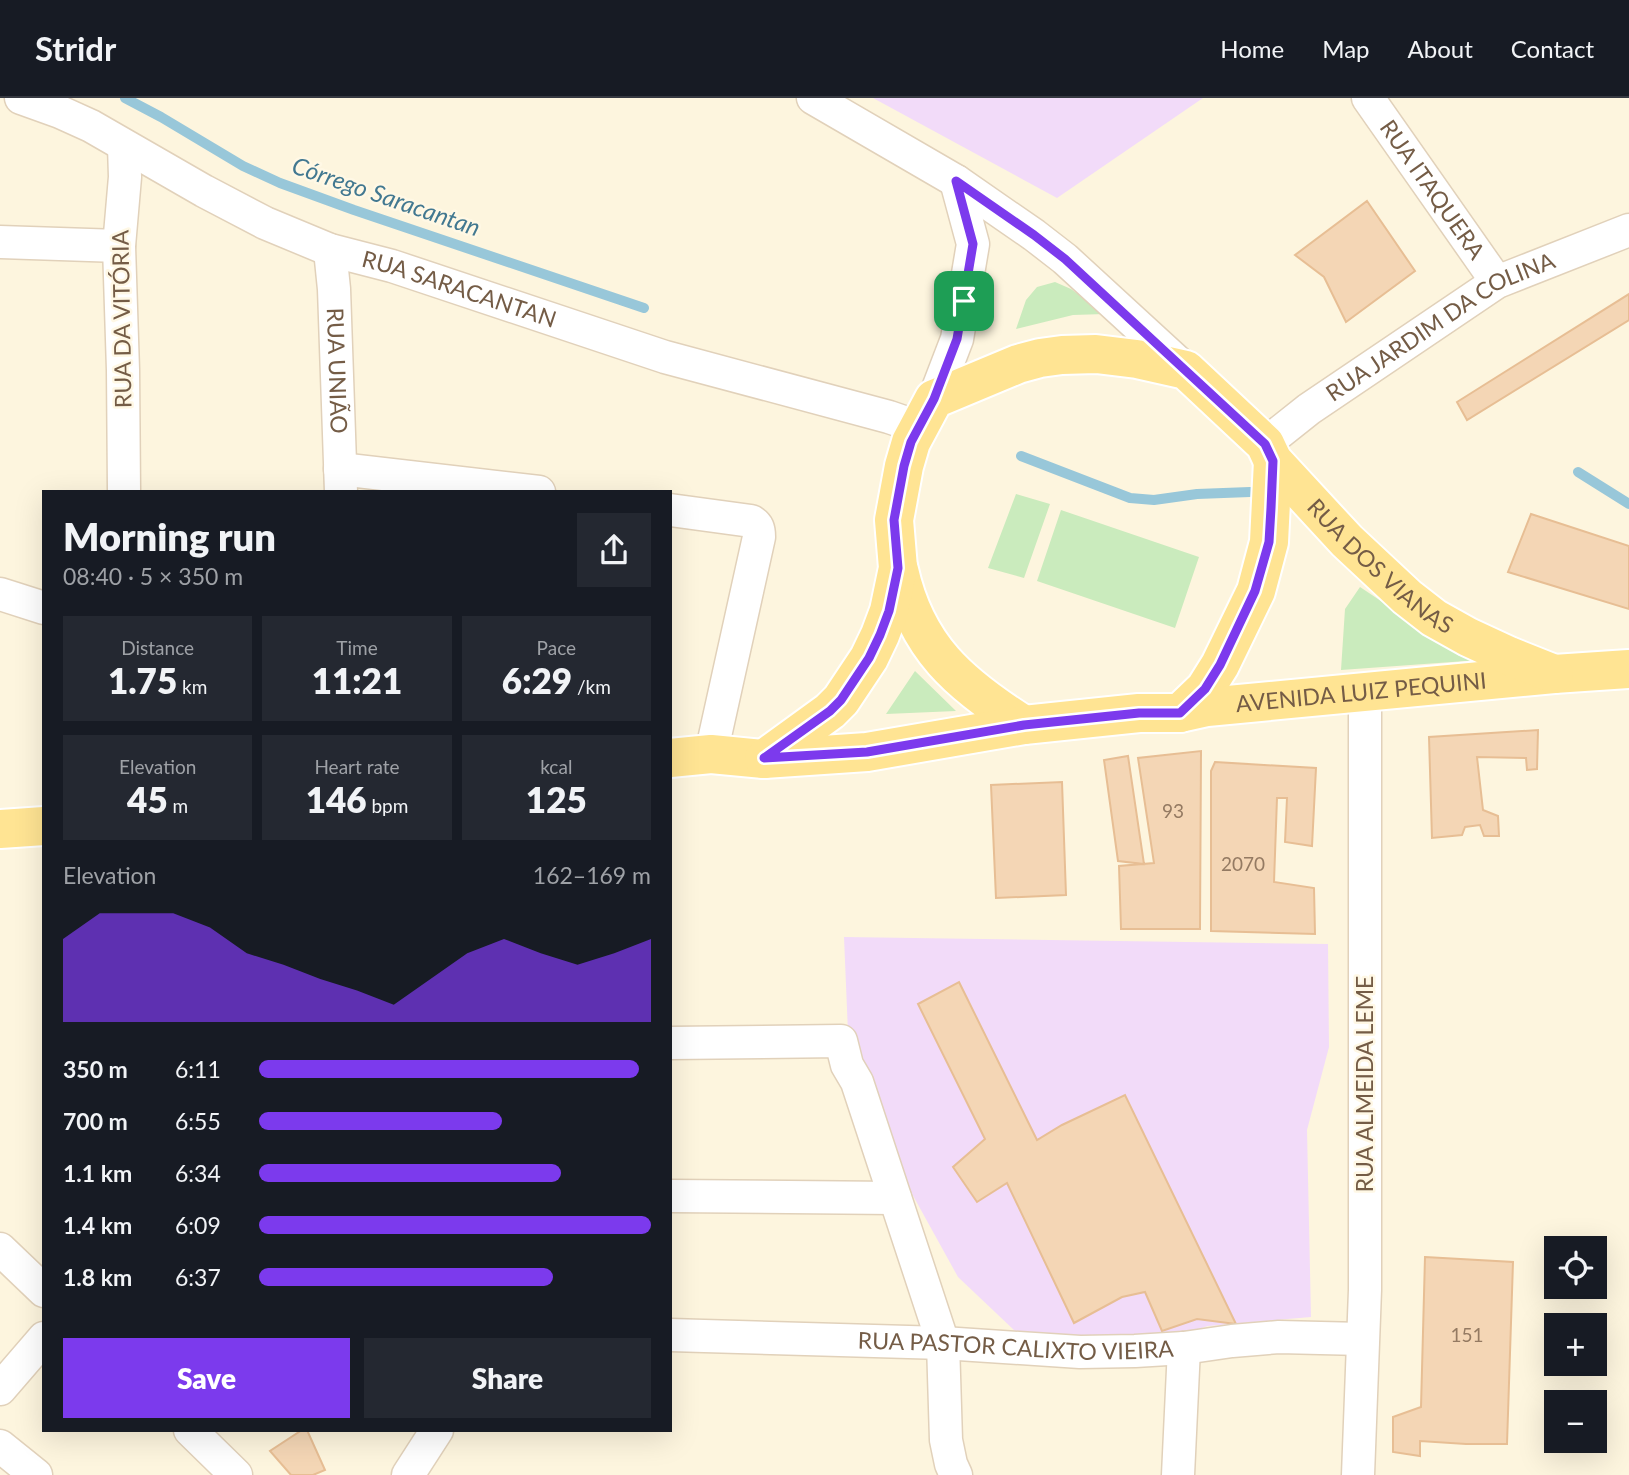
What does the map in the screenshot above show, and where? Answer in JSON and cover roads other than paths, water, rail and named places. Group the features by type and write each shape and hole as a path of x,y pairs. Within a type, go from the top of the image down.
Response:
{"main road":[{"path":"1024,725 962,681 934,649 911,611 898,568 894,520 911,442 926,413 1018,364 1040,358 1096,354 1137,359 1186,370"},
{"name":"RUA DOS VIANAS","path":"1186,370 1269,452 1362,556 1434,618 1468,637 1554,674 1629,669"},
{"path":"1180,713 1205,689 1220,665 1255,591 1269,542 1269,452"},
{"path":"764,758 830,711 841,700 869,658 880,635 889,611 898,568"},
{"name":"AVENIDA LUIZ PEQUINI","path":"672,758 711,754 764,758 867,752 1024,725 1139,713 1180,713 1207,707 1554,674"},
{"path":"0,829 42,825"}],"street":[{"name":"RUA SARACANTAN","path":"21,98 90,126 238,210 330,250 392,265 665,357 889,416 926,413"},
{"name":"RUA DOS VIANAS","path":"813,98 956,181 1034,235 1065,259 1186,370"},
{"name":"RUA ITAQUERA","path":"1367,98 1497,282"},
{"name":"RUA DA VITÓRIA","path":"124,146 119,246 124,490"},
{"path":"926,413 957,339 973,244 956,181"},
{"name":"RUA JARDIM DA COLINA","path":"1269,452 1309,409 1497,282 1629,230"},
{"path":"0,242 119,246"},
{"name":"RUA UNIÃO","path":"330,250 334,289 341,480"},
{"path":"341,480 506,490"},
{"path":"672,510 757,524 759,537 711,754"},
{"path":"0,594 42,607"},
{"name":"RUA ALMEIDA LEME","path":"1358,1475 1365,1290 1365,692"},
{"path":"672,1043 841,1041 846,1065 857,1082 943,1343 946,1440 956,1475"},
{"path":"672,1196 895,1198"},
{"path":"0,1249 42,1289"},
{"name":"RUA PASTOR CALIXTO VIEIRA","path":"672,1335 943,1343 1080,1352 1184,1348 1232,1340 1279,1337 1362,1339"},
{"path":"0,1389 42,1340"},
{"path":"1178,1475 1184,1348"},
{"path":"408,1475 436,1432"},
{"path":"206,1433 236,1475"},
{"path":"0,1446 36,1475"}],"waterway":[{"name":"Córrego Saracantan","path":"125,98 243,166 280,183 644,308"},
{"name":"Córrego Saracantan","path":"1021,456 1130,498 1154,500 1197,494 1250,492"},
{"name":"Córrego Saracantan","path":"1578,472 1629,504"}]}
